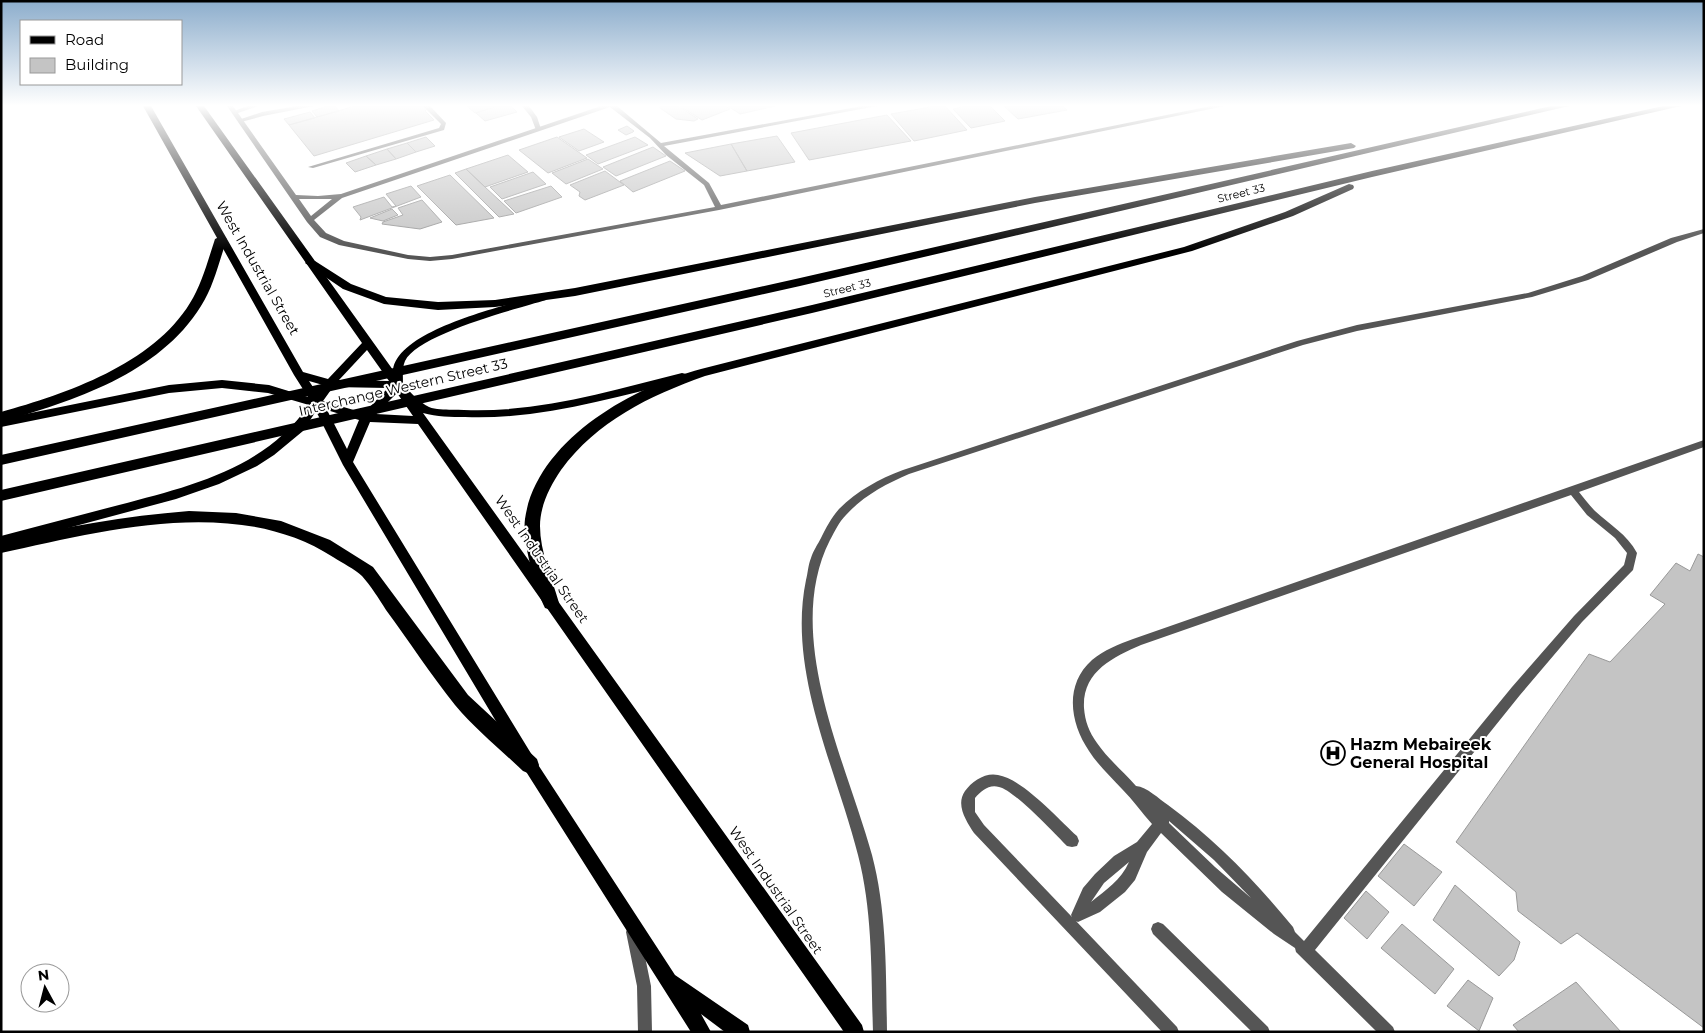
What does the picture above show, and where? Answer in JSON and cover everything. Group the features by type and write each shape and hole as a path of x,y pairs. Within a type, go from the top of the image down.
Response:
{"highway":[{"path":"311,263 346,287 361,294 395,302 444,306 490,304 547,297 1058,196 1300,154"},
{"name":"Street 33","path":"800,282 1355,154"},
{"name":"Street 33","path":"812,309 1461,154"},
{"path":"551,603 537,556 532,525 536,501 557,465 585,434 620,408 659,387 701,373 1188,249 1289,214 1372,174"},
{"path":"1,417 66,396 97,383 125,368 163,341 185,319 196,304 221,238"},
{"name":"Interchange Western Street 33","path":"1,460 800,282"},
{"name":"Interchange Western Street 33","path":"1,496 812,309"},
{"path":"1,547 106,524 171,516 231,518 266,524 307,535 349,557 367,571 462,700 530,765"}],"main road":[{"name":"West Industrial Street","path":"174,154 299,375 318,403 347,462 530,765 702,1032"},
{"name":"West Industrial Street","path":"234,154 855,1032"},
{"path":"347,462 366,418 398,386 398,371 401,358 429,337 468,320 547,297"},
{"path":"1,541 176,494 221,478 253,463 286,440 299,428 330,383 368,343"},
{"path":"299,375 330,383 398,386 413,401 428,410 478,415 505,414 560,404 701,373"},
{"path":"1,423 196,385 247,385 269,389 366,418 422,420"},
{"path":"668,979 741,1032"}],"street":[{"path":"265,154 310,220 323,235 335,241 408,257 436,258 452,257 719,208 984,154"},
{"path":"311,167 355,154"},
{"path":"295,197 342,196 464,154"},
{"path":"668,154 707,184 719,208"},
{"path":"310,220 342,196"},
{"path":"880,1032 878,937 870,880 814,682 808,639 809,594 812,569 821,543 836,520 855,500 879,484 906,472 1300,343 1357,328 1529,295 1585,278 1674,240 1704,231"},
{"path":"1301,947 1236,896 1161,824 1093,750 1082,726 1078,703 1082,682 1094,665 1111,652 1704,443"},
{"path":"1301,947 1578,619 1629,567 1632,553 1625,541 1613,528 1592,514 1573,490"},
{"path":"1072,841 1014,787 997,780 980,784 969,796 969,813 979,828 1075,918 1172,1032"},
{"path":"1127,785 1196,834 1248,883 1301,947 1388,1032"},
{"path":"1075,918 1094,907 1120,887 1134,868 1142,847 1169,813"},
{"path":"1075,918 1087,895 1111,866 1126,855 1142,847"},
{"path":"631,922 644,986 645,1032"},
{"path":"1158,929 1262,1032"}],"building":[{"path":"392,154 410,154 396,159"},
{"path":"392,154 396,159 376,165 366,156"},
{"path":"524,154 582,154 587,158 548,173"},
{"path":"588,154 624,154 598,164 586,155"},
{"path":"635,154 663,154 666,156 616,176 603,167"},
{"path":"687,154 737,154 747,171 720,176"},
{"path":"737,154 790,154 795,162 747,171"},
{"path":"805,154 840,154 809,160"},
{"path":"508,155 528,172 485,187 466,169"},
{"path":"366,156 376,165 355,172 346,163"},
{"path":"588,159 603,169 566,184 552,173"},
{"path":"670,161 685,171 633,192 620,181"},
{"path":"466,169 514,214 499,217 455,173"},
{"path":"605,171 624,185 585,200 579,196 580,192 570,185"},
{"path":"533,172 546,184 502,199 490,187"},
{"path":"450,175 494,218 456,225 417,186"},
{"path":"411,186 421,197 360,220 361,217 353,207 384,197 392,207 396,206 386,194"},
{"path":"551,186 562,197 516,213 504,201"},
{"path":"422,200 442,222 420,229 382,224 403,215 398,208"},
{"path":"392,209 398,215 383,221 370,218"},
{"path":"1698,554 1704,557 1704,1028 1577,933 1561,944 1518,911 1516,892 1456,842 1589,654 1610,662 1665,604 1650,595 1676,563 1690,571"},
{"path":"1404,844 1442,872 1414,906 1378,876"},
{"path":"1455,885 1520,942 1514,960 1499,976 1433,920"},
{"path":"1366,891 1389,912 1367,939 1344,918"},
{"path":"1402,924 1454,969 1435,994 1381,948"},
{"path":"1468,980 1493,998 1479,1031 1447,1006"},
{"path":"1576,982 1621,1032 1519,1032 1513,1025"}],"place":[{"name":"Hazm Mebaireek General Hospital","path":"1333,753"}]}
